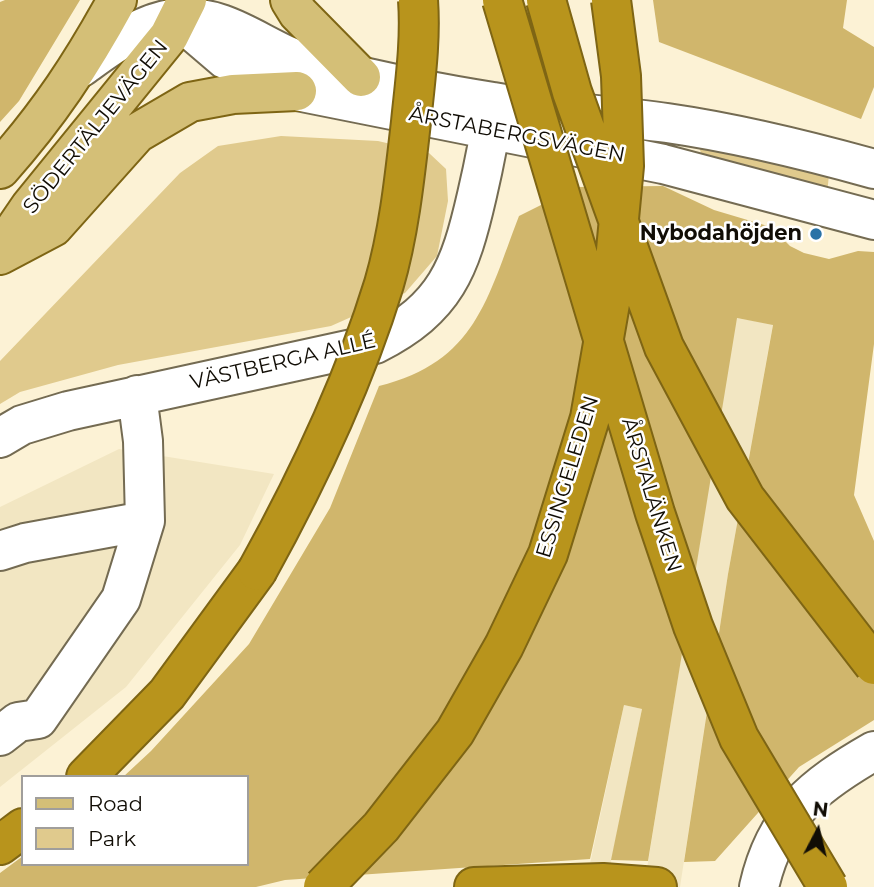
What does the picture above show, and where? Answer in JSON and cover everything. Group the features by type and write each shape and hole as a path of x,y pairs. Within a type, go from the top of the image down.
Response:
{"highway":[{"path":"88,775 167,694 257,571 300,494 342,401 384,282 406,173 418,63 418,0"},
{"name":"ÅRSTALÄNKEN","path":"502,0 655,513 693,626 739,738 828,887"},
{"path":"546,0 572,92 664,347 745,498 874,665"},
{"name":"ESSINGELEDEN","path":"323,887 381,827 455,732 504,646 548,554 590,418 612,292 624,166 621,76 611,0"},
{"path":"0,845 21,829"},
{"path":"488,886 603,883 657,887"}],"main road":[{"path":"0,169 33,131 80,68 117,0"},
{"path":"289,0 298,13 361,77"},
{"name":"SÖDERTÄLJEVÄGEN","path":"0,253 30,207 169,36 177,6"},
{"path":"0,253 53,227 137,133 190,102 233,94 297,91"}],"street":[{"name":"ÅRSTABERGSVÄGEN","path":"80,68 124,37 177,6"},
{"name":"ÅRSTABERGSVÄGEN","path":"177,6 240,30 267,49 303,63 864,217"},
{"name":"ÅRSTABERGSVÄGEN","path":"177,6 225,59 297,91 492,116 669,124 873,165"},
{"name":"VÄSTBERGA ALLÉ","path":"0,438 22,425 137,395 375,344 406,328 448,284 465,248 492,116"},
{"path":"864,217 873,165"},
{"path":"9,729 38,719 121,598 145,521 143,441 137,395"},
{"path":"0,551 38,540 145,521"},
{"path":"760,887 765,862 792,810 838,771 874,751"}],"shaded area":[{"path":"80,0 19,101 0,122 0,2"},
{"path":"653,0 847,0 843,28 874,47 874,87 861,119 659,42"},
{"path":"663,186 714,210 771,227 790,246 804,253 829,259 858,251 874,252 874,344 854,495 874,541 874,720 799,767 715,861 684,862 728,574 773,325 737,318 648,861 611,860 642,709 624,705 590,859 285,880 256,887 0,887 0,873 21,857 21,866 248,866 248,775 125,775 151,751 249,644 330,508 379,386 412,375 437,361 457,344 486,300 519,216 577,187"},
{"path":"736,318 773,324 728,574 680,887 644,887"},
{"path":"119,449 274,474 240,545 126,687 0,787 0,507"},
{"path":"624,705 642,709 606,887 585,887"}],"green space":[{"path":"281,136 378,141 429,153 446,169 448,201 437,256 405,293 331,326 118,365 20,392 0,404 0,361 180,173 218,146"},
{"path":"699,147 829,174 827,195 799,187 761,169 701,153"}],"place":[{"name":"Nybodahöjden","path":"816,234"}]}
